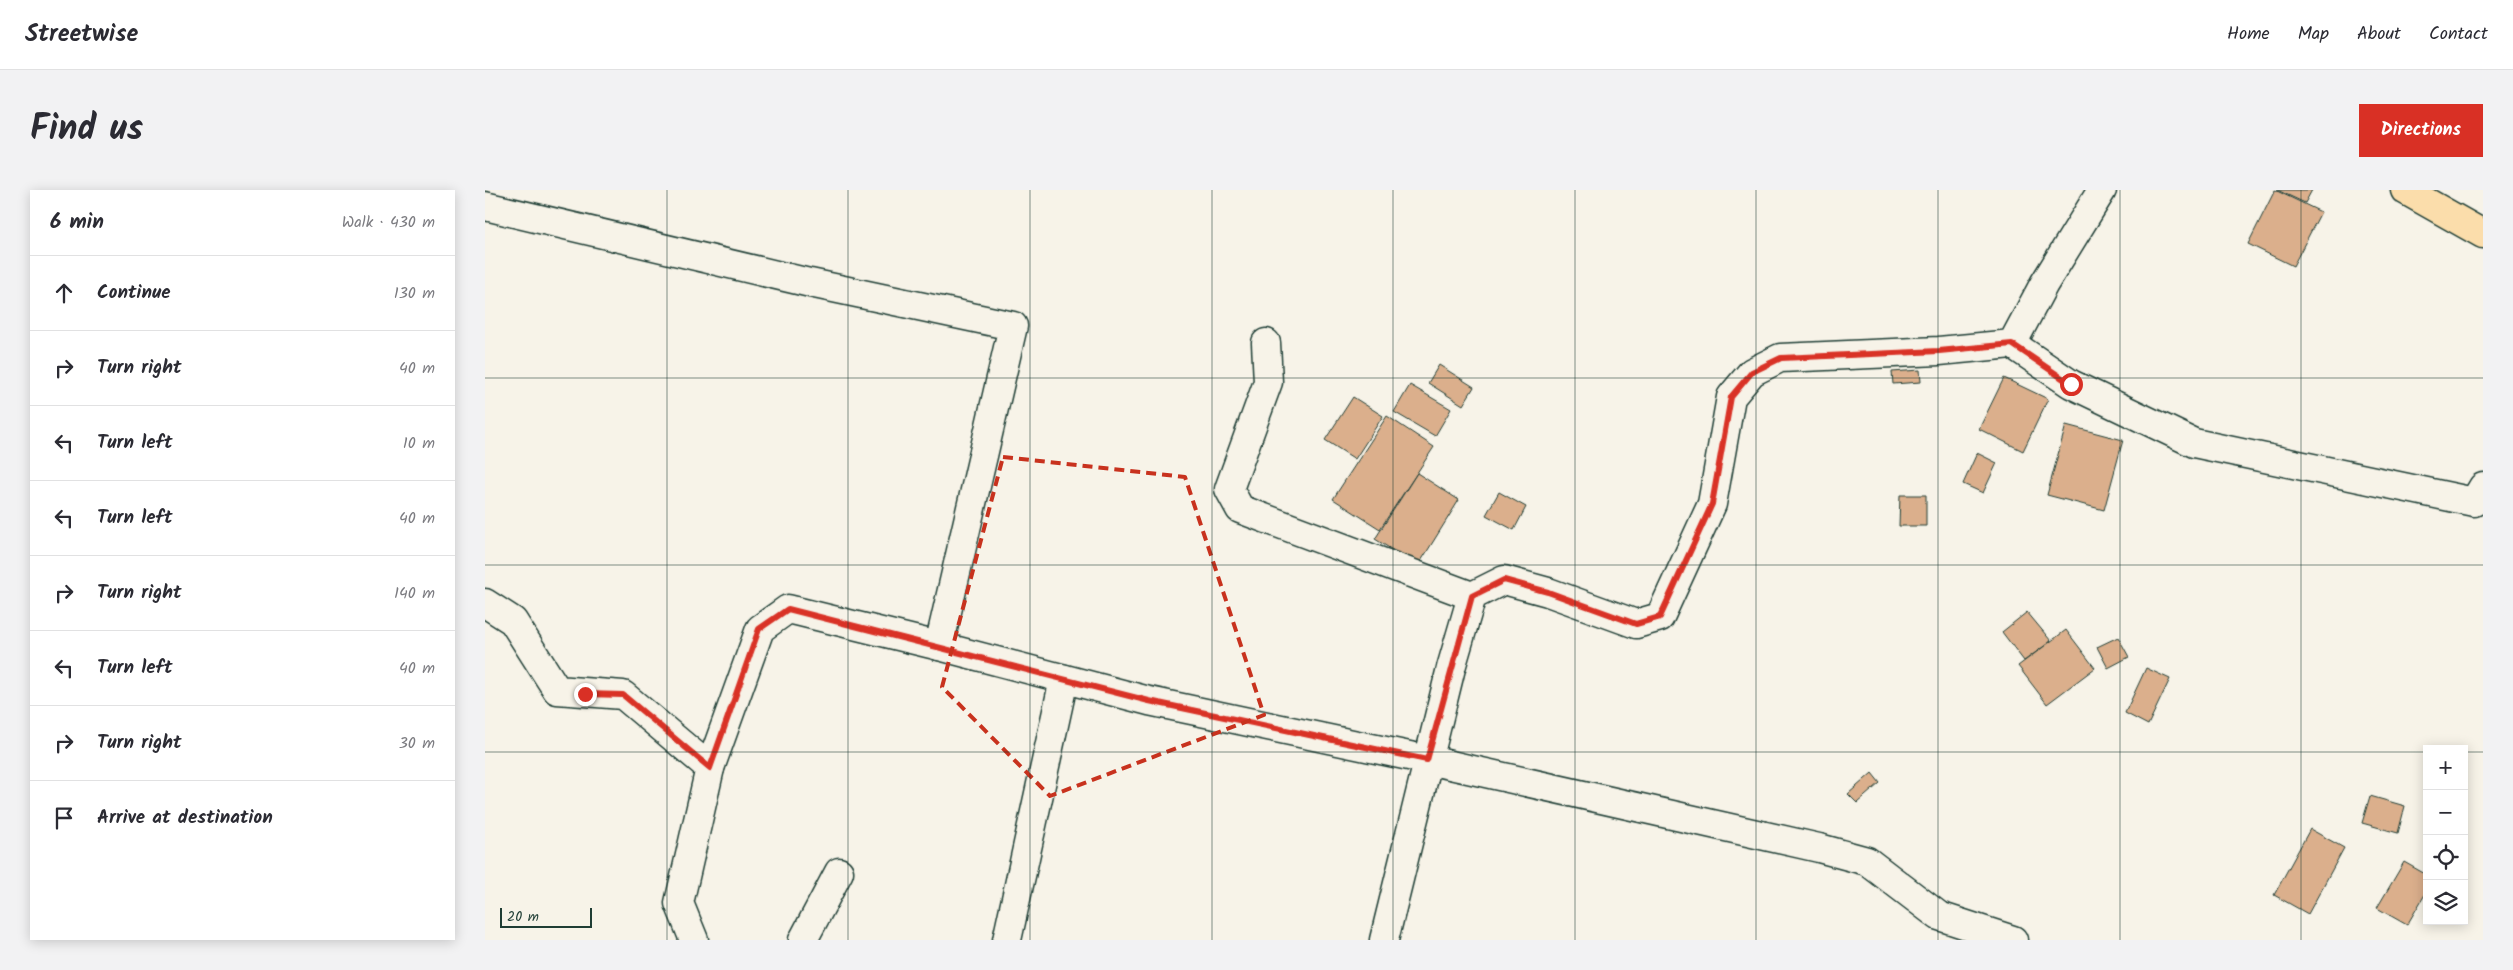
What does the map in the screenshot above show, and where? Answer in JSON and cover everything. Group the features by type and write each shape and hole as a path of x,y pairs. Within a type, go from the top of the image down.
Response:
{"main road":[{"path":"2405,190 2483,234"}],"street":[{"path":"2012,344 2044,284 2102,190"},
{"path":"485,206 810,283 1013,326 939,646"},
{"path":"1266,343 1268,382 1229,490 1240,509 1472,596 1504,580 1548,592 1636,624 1660,617 1712,504 1731,397 1752,372 1781,358 1939,351 2012,344 2071,384 2194,442 2480,498"},
{"path":"1384,940 1427,760 1472,596"},
{"path":"485,603 513,621 557,690 623,695 710,768"},
{"path":"694,940 679,903 710,768 759,629 788,609 1149,701 1427,760 1867,861 1939,916 2013,940"},
{"path":"1007,940 1064,679"},
{"path":"803,940 839,872"}],"highlighted area":[{"path":"1003,457 1185,477 1264,715 1050,796 942,687"}],"building":[{"path":"2275,190 2321,212 2293,266 2248,244"},
{"path":"2277,190 2312,190 2305,203"},
{"path":"1439,365 1474,387 1463,405 1428,383"},
{"path":"1920,370 1921,382 1893,384 1892,372"},
{"path":"2004,378 2048,399 2023,451 1979,429"},
{"path":"1410,385 1451,409 1435,436 1394,412"},
{"path":"1353,397 1383,416 1355,459 1325,440"},
{"path":"1387,416 1434,447 1380,529 1333,499"},
{"path":"2066,425 2123,440 2104,510 2047,495"},
{"path":"1977,453 1997,463 1983,493 1963,484"},
{"path":"1417,473 1459,500 1418,566 1375,539"},
{"path":"1499,492 1526,507 1514,530 1486,515"},
{"path":"1900,495 1926,495 1926,526 1899,526"},
{"path":"2027,612 2051,641 2024,661 2002,632"},
{"path":"2066,630 2095,668 2047,704 2018,666"},
{"path":"2118,637 2129,657 2108,668 2097,647"},
{"path":"2146,668 2170,679 2148,725 2125,713"},
{"path":"1872,773 1880,783 1857,803 1848,794"},
{"path":"2370,796 2405,806 2398,833 2362,823"},
{"path":"2310,829 2344,848 2308,914 2274,895"},
{"path":"2404,862 2423,873 2423,898 2407,925 2377,908"}],"route":[{"path":"585,694 623,695 710,768 759,629 788,609 1149,701 1427,760 1472,596 1504,580 1548,592 1636,624 1660,617 1712,504 1731,397 1752,372 1781,358 1939,351 2012,344 2071,384"}]}
